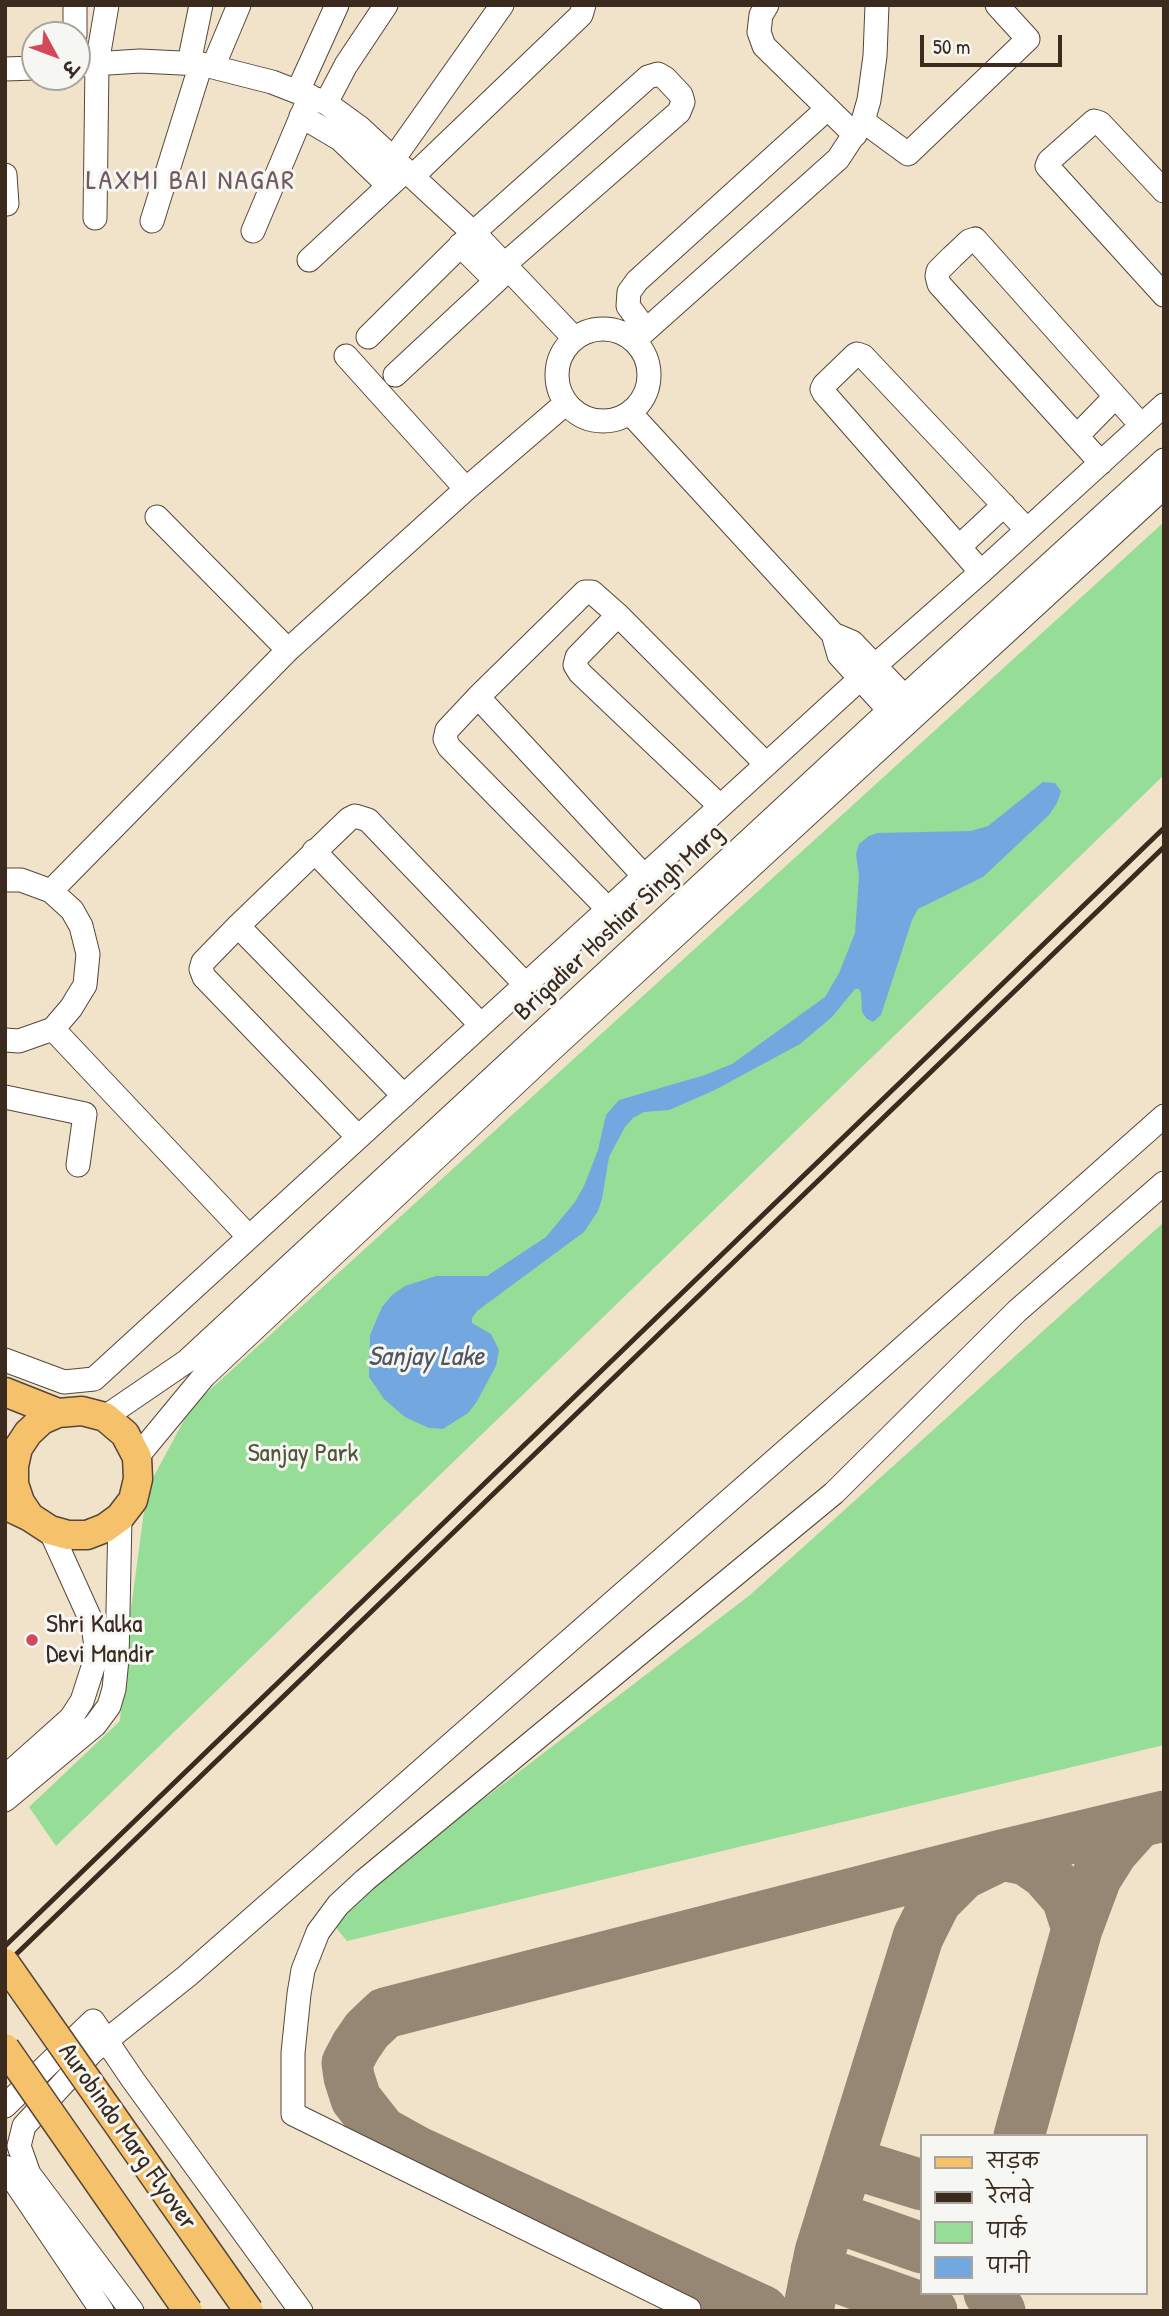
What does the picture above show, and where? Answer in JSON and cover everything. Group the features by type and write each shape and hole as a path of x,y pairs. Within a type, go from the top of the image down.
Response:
{"main road":[{"path":"5,1392 58,1413"},
{"path":"82,1410 105,1417 125,1434 136,1457 138,1479 132,1500 120,1517 105,1528 87,1535 68,1535 29,1517 14,1484 18,1448 41,1420 58,1413 82,1410"},
{"name":"Aurobindo Marg Flyover","path":"5,1963 249,2311"},
{"name":"Aurobindo Marg Flyover","path":"5,2048 188,2311"}],"street":[{"path":"91,64 107,5"},
{"path":"200,68 201,5"},
{"path":"152,221 200,68 239,5"},
{"path":"253,230 309,101 337,5"},
{"path":"309,101 346,65 386,5"},
{"path":"400,173 502,5"},
{"path":"310,260 400,173 581,15 584,5"},
{"path":"767,5 761,15 759,32 764,46 827,109 908,155 1028,39 997,5"},
{"path":"640,335 838,159 859,128 869,100 875,56 877,5"},
{"path":"91,68 140,61 254,76 309,101 340,139 400,173 574,338"},
{"path":"368,337 467,239 648,78 658,74 681,95 683,102 679,112 504,271 395,375"},
{"path":"91,91 94,218"},
{"path":"640,335 605,327 588,330 574,338 562,352 557,368 559,389 566,403 586,418 613,422 639,407 648,388 649,370 640,335 627,299 637,281 827,109"},
{"path":"1164,191 1100,123 1094,121 1049,160 1047,166 1164,295"},
{"path":"5,175 8,204"},
{"path":"1101,463 939,284 938,271 952,257 969,241 975,239 1141,425"},
{"path":"981,572 824,393 824,385 853,357 857,354 863,356 1027,530"},
{"path":"346,356 466,489"},
{"path":"1077,436 1115,397"},
{"path":"51,891 288,650 466,489 566,403"},
{"path":"5,1360 64,1382 94,1379 766,764 1164,405"},
{"path":"631,414 833,634 839,654 869,671 904,711"},
{"name":"Brigadier Hoshiar Singh Marg","path":"136,1457 204,1376 904,711 1164,460"},
{"name":"Brigadier Hoshiar Singh Marg","path":"105,1417 187,1361 904,711 1164,487"},
{"path":"959,547 1004,505"},
{"path":"157,517 288,650"},
{"path":"608,909 449,747 445,739 447,730 478,697 585,592 592,592 618,615 766,764"},
{"path":"618,615 577,657 575,665 580,673 720,806"},
{"path":"478,697 644,876"},
{"path":"358,1137 204,977 201,969 203,962 314,851 349,819 355,816 368,820 525,984"},
{"path":"314,851 481,1025"},
{"path":"5,880 21,880 51,891 72,910 81,926 88,954 85,985 71,1008 53,1029 19,1041 5,1040"},
{"path":"239,926 404,1096"},
{"path":"53,1029 249,1237"},
{"path":"5,1097 85,1114 78,1166"},
{"path":"132,2311 29,2174 19,2146 24,2126 92,2052 239,1931 1164,1116"},
{"path":"689,2311 677,2302 293,2114 293,2053 298,2002 303,1970 318,1932 338,1905 365,1880 834,1493 1009,1319 1164,1183"},
{"path":"5,1777 71,1718 82,1701 93,1667 96,1647 93,1625 29,1517"},
{"path":"5,1800 95,1725 109,1706 117,1659 120,1517"},
{"path":"5,2106 93,2021 300,2311"},
{"path":"5,2167 102,2311"}],"green space":[{"name":"Sanjay Park","path":"1164,522 1164,775 56,1846 29,1807 120,1721 125,1653 147,1489 191,1407"},
{"path":"1164,1222 1164,1745 347,1941 328,1918 750,1595"}],"water":[{"name":"Sanjay Lake","path":"1043,782 1055,783 1061,791 1049,815 983,877 918,909 881,1015 873,1022 862,1012 861,993 859,989 855,989 832,1017 800,1044 713,1091 669,1110 644,1112 633,1118 609,1157 598,1211 584,1232 477,1311 472,1318 472,1323 491,1334 499,1350 496,1366 468,1413 443,1429 429,1428 405,1417 384,1399 369,1377 370,1335 382,1307 392,1295 405,1286 436,1276 487,1276 546,1237 575,1202 584,1186 598,1150 606,1115 619,1100 705,1075 732,1064 825,997 839,973 855,933 859,876 856,854 859,844 877,833 971,831 988,826"}],"taxiway":[{"path":"763,2311 418,2152 382,2132 356,2099 349,2077 347,2063 356,2046 367,2030 385,2013 1164,1816"},
{"path":"1020,2134 1077,1929 1096,1878 1113,1851 1139,1822"},
{"path":"808,2311 820,2252 918,1937 936,1901 963,1874 1002,1855 1026,1860 1045,1873 1067,1898 1077,1929"},
{"path":"848,2162 920,2184"},
{"path":"831,2216 920,2247"},
{"path":"816,2270 932,2311"},
{"path":"990,2295 1000,2311"}],"railway":[{"path":"5,1946 1164,828"},
{"path":"5,1965 1164,847"}],"place":[{"name":"Shri Kalka Devi Mandir","path":"32,1640"}],"district":[{"name":"LAXMI BAI NAGAR","path":"191,182"}]}
